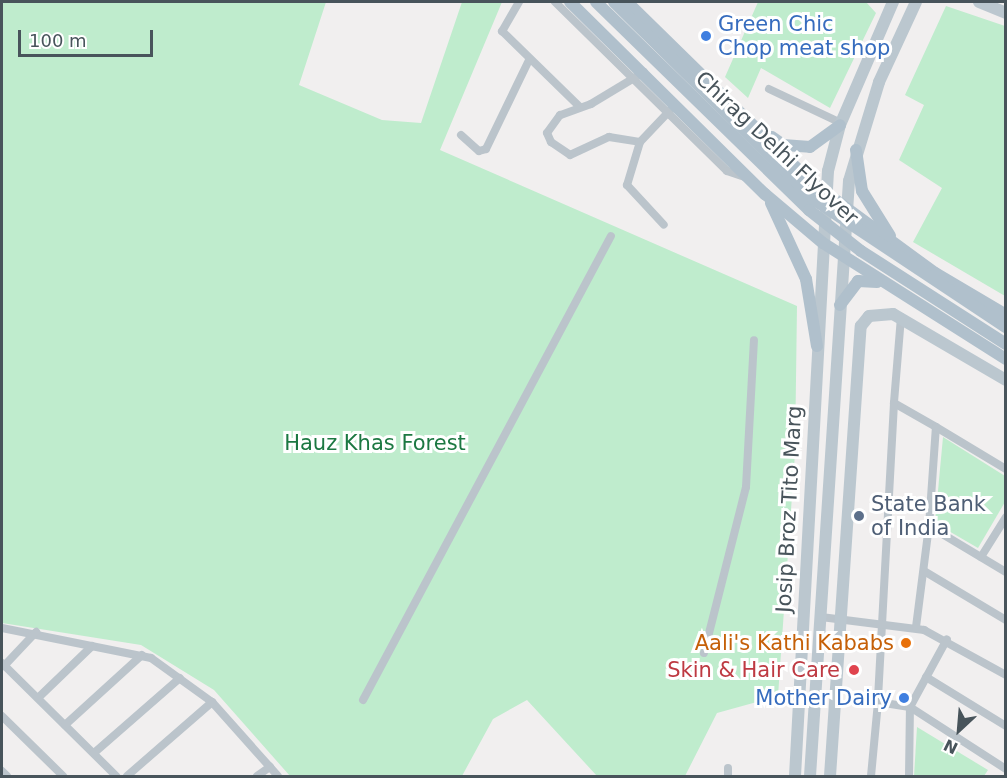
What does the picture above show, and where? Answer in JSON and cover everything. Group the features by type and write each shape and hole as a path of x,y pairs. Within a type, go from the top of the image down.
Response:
{"main road":[{"path":"570,2 677,104 765,194 823,243 843,258 1005,359"},
{"name":"Chirag Delhi Flyover","path":"596,2 808,210 888,270 1005,344"},
{"name":"Chirag Delhi Flyover","path":"614,2 816,201 1005,327"},
{"path":"627,2 826,194 903,251 1005,315"},
{"name":"Josip Broz Tito Marg","path":"795,777 826,194 840,124 893,2"},
{"name":"Josip Broz Tito Marg","path":"810,777 847,211 856,150 916,2"},
{"path":"979,2 1005,14"},
{"path":"677,104 693,111 705,106 711,94 705,79"},
{"path":"751,123 798,148 821,142 840,124"},
{"path":"856,150 862,191 875,218 903,251"},
{"path":"765,194 789,233 806,279 818,346"},
{"path":"840,305 858,281 884,284"},
{"path":"830,777 860,332 869,316 901,317 1005,380"}],"street":[{"path":"519,2 502,31 528,60 580,107"},
{"path":"555,2 665,113 727,171 750,179"},
{"path":"461,135 479,151 486,149 528,60"},
{"path":"640,142 609,136 578,153 561,152 547,133 551,123 644,72"},
{"path":"769,89 840,124"},
{"path":"664,225 627,185 640,142 665,113 677,104"},
{"path":"363,700 611,236"},
{"path":"871,777 878,702 879,621 901,317"},
{"path":"704,653 746,487 754,340"},
{"path":"894,403 1005,469"},
{"path":"916,627 929,526 936,428"},
{"path":"981,557 1005,517"},
{"path":"929,526 1005,573"},
{"path":"924,571 1005,620"},
{"path":"820,617 879,621 916,627 947,639 1005,675"},
{"path":"2,628 36,632 142,656 180,678 212,702 279,777"},
{"path":"36,632 3,664 116,777"},
{"path":"909,777 910,707 947,639"},
{"path":"38,698 92,646"},
{"path":"66,725 142,656"},
{"path":"926,676 1005,726"},
{"path":"94,753 180,678"},
{"path":"127,777 212,702"},
{"path":"878,702 910,707 1005,769"},
{"path":"2,716 63,777"},
{"path":"257,777 270,767"},
{"path":"2,771 7,777"}],"green space":[{"name":"Hauz Khas Forest","path":"2,2 326,2 299,85 382,120 421,123 462,2 502,2 440,150 797,306 795,453 778,696 717,713 685,776 597,776 527,700 493,719 462,776 290,776 214,690 141,645 2,623"},
{"path":"758,2 866,2 876,13 830,108 761,68 748,98 725,77"},
{"path":"946,6 1005,26 1005,296 913,242 942,188 899,160 924,105 905,95"},
{"path":"943,437 1005,476 1005,502 978,548 935,523"},
{"path":"917,727 988,770 984,776 914,776"}],"place":[{"name":"Green Chic Chop meat shop","path":"706,36"},
{"name":"State Bank of India","path":"859,516"},
{"name":"Aali's Kathi Kababs","path":"906,643"},
{"name":"Skin & Hair Care","path":"854,670"},
{"name":"Mother Dairy","path":"904,698"}]}
